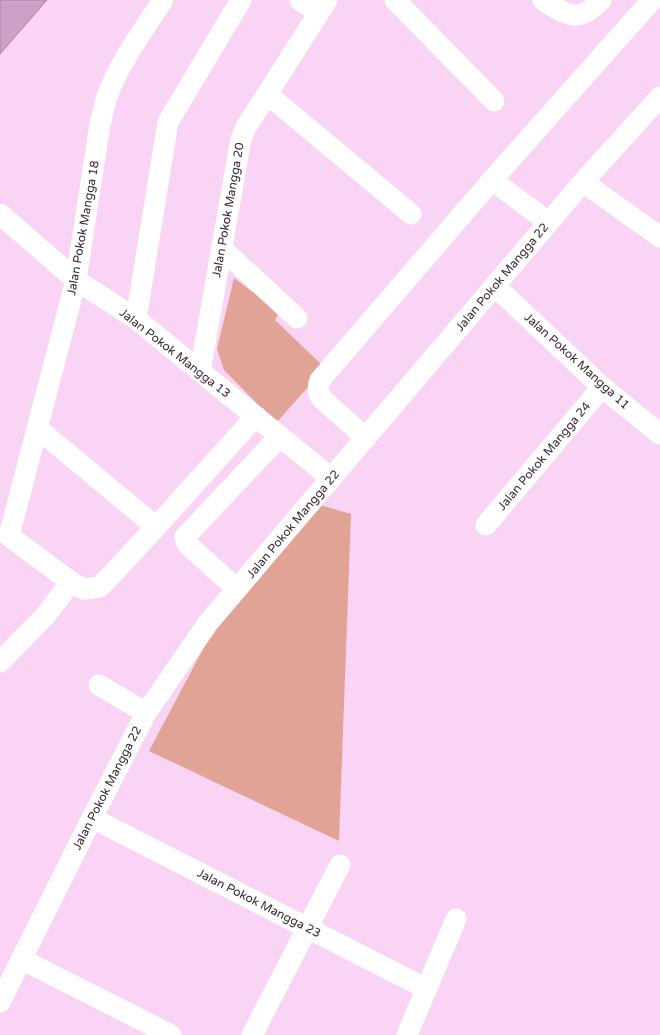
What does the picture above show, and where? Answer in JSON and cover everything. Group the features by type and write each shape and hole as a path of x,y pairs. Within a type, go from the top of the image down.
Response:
{"street":[{"name":"Jalan Pokok Mangga 18","path":"71,582 9,536 76,280 100,124 106,99 124,62 163,0"},
{"path":"136,319 168,122 241,0"},
{"path":"300,0 323,6"},
{"path":"395,0 494,101"},
{"path":"543,0 562,13 572,16 584,14 595,7 601,0"},
{"path":"366,438 322,399 318,393 320,380 492,180 652,0"},
{"name":"Jalan Pokok Mangga 20","path":"200,372 241,139 246,127 323,6"},
{"path":"267,94 411,214"},
{"name":"Jalan Pokok Mangga 22","path":"0,1002 146,713 208,623 548,222 583,182 658,102"},
{"path":"492,180 548,222"},
{"path":"583,182 660,237"},
{"name":"Jalan Pokok Mangga 13","path":"0,214 76,280 136,319 331,478"},
{"path":"221,248 298,318"},
{"name":"Jalan Pokok Mangga 11","path":"495,286 602,387 660,434"},
{"name":"Jalan Pokok Mangga 24","path":"486,525 602,387"},
{"path":"0,662 45,616 71,582 84,589 100,587 256,416"},
{"path":"37,428 156,527"},
{"path":"237,589 188,545 185,537 280,436"},
{"path":"99,685 146,713"},
{"name":"Jalan Pokok Mangga 23","path":"92,818 427,989"},
{"path":"252,1035 340,865"},
{"path":"407,1035 456,919"},
{"path":"21,959 171,1035"}],"shaded area":[{"path":"234,278 279,312 275,320 325,368 276,423 224,370 217,349"},
{"path":"320,505 351,514 339,841 149,751 211,634"}],"building":[{"path":"0,0 47,0 0,54"}]}
